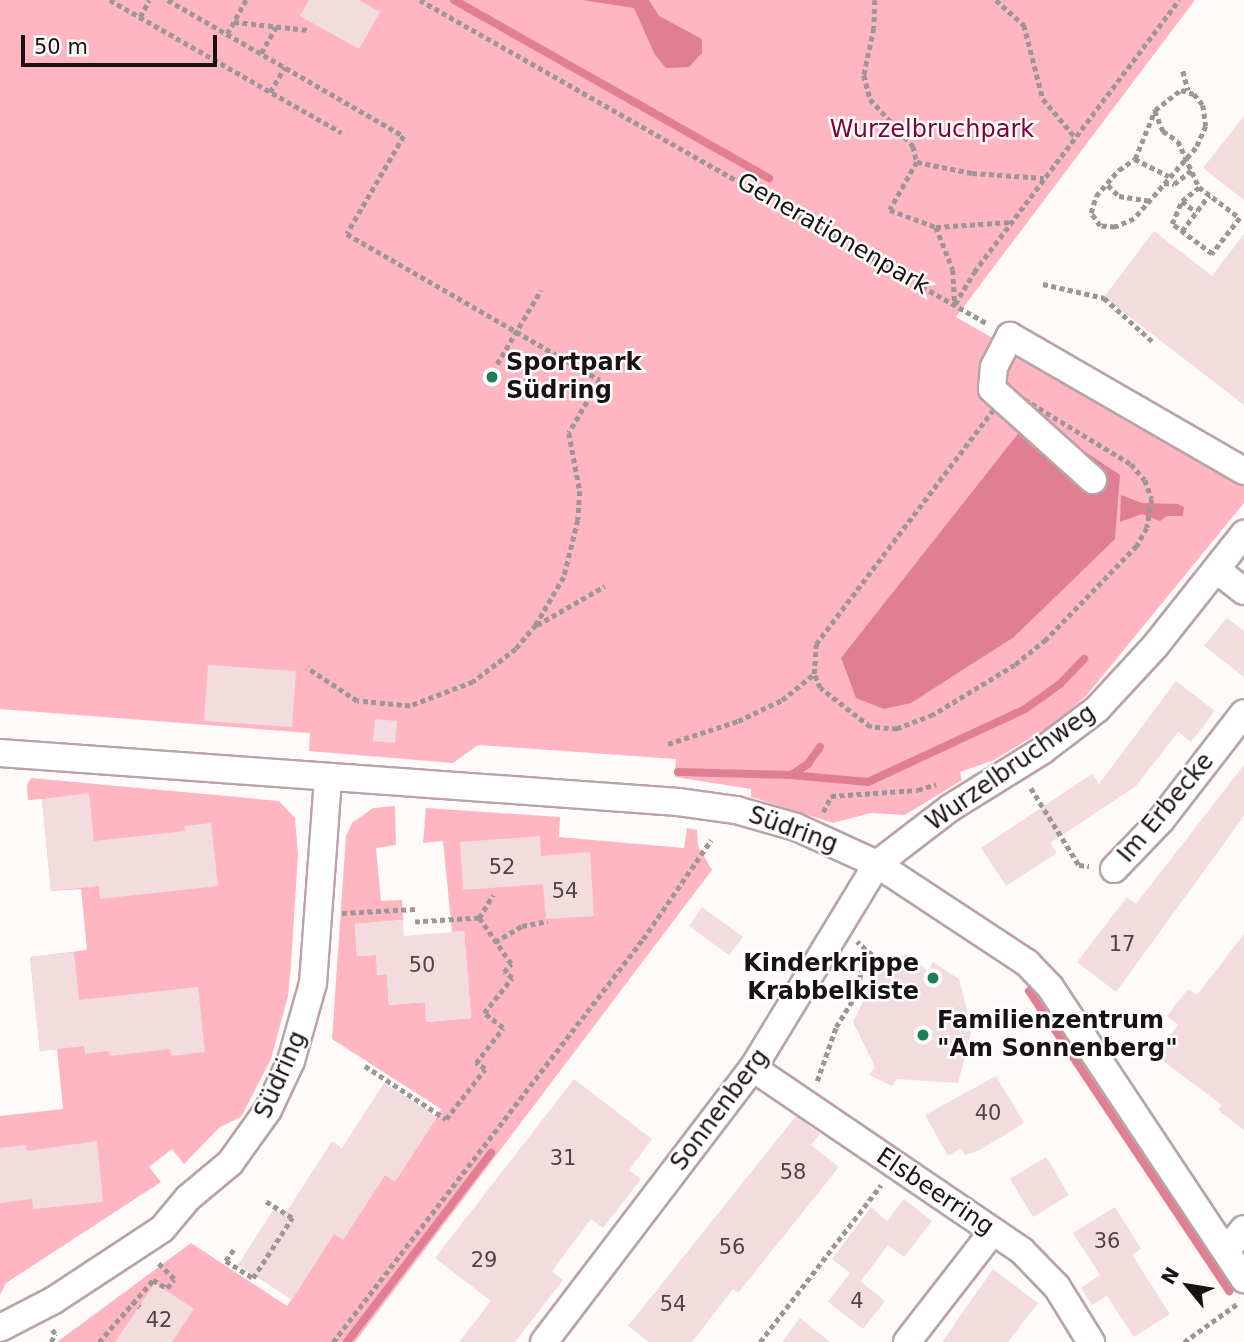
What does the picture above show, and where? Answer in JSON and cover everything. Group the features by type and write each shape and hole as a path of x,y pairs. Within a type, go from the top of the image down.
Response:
{"street":[{"path":"1093,480 1000,401 991,380 1010,336 1244,471"},
{"name":"Wurzelbruchweg","path":"877,864 950,808 1073,729 1118,690 1244,534"},
{"path":"1217,569 1244,591"},
{"name":"Im Erbecke","path":"1114,869 1161,820 1244,713"},
{"name":"Südring","path":"0,753 328,779 678,802 757,815 812,834 877,864 1006,947 1050,987 1244,1279"},
{"name":"Südring","path":"0,1328 54,1300 162,1229 188,1198 230,1163 268,1110 307,1015 321,915 328,779"},
{"name":"Sonnenberg","path":"544,1342 753,1068 789,1016 877,864"},
{"name":"Elsbeerring","path":"753,1068 1035,1262 1091,1342"},
{"path":"1226,1251 1244,1229"},
{"path":"907,1342 993,1231"}],"path":[{"path":"110,0 342,134"},
{"path":"140,18 149,0"},
{"path":"168,0 404,136 347,234 600,380 569,433 580,491 578,520 564,577 536,625 516,649 473,682 410,706 357,701 307,668"},
{"path":"227,34 246,0"},
{"name":"Generationenpark","path":"420,0 1010,336"},
{"path":"875,0 874,28 864,75 870,99 913,146 917,162 890,210 936,227 1011,222"},
{"path":"996,0 1024,26 1043,99 1075,137"},
{"path":"955,304 1011,222 1179,0"},
{"path":"233,22 309,30"},
{"path":"261,53 277,26"},
{"path":"270,92 285,67"},
{"path":"1183,71 1188,90 1203,104 1206,126 1187,158 1169,176 1151,201 1124,224 1100,226 1091,218 1092,206 1108,185 1135,159 1155,110 1170,95 1188,90"},
{"path":"1155,110 1163,131 1178,141 1199,187 1240,218 1212,254 1172,223 1182,201 1199,187"},
{"path":"1135,159 1169,176"},
{"path":"917,162 972,173 1044,178"},
{"path":"1164,183 1174,184 1192,170"},
{"path":"1108,185 1119,196 1151,201"},
{"path":"1182,231 1209,195"},
{"path":"1182,201 1196,212"},
{"path":"936,227 953,270 955,304"},
{"path":"1043,285 1104,298 1153,342"},
{"path":"497,364 541,290"},
{"path":"668,744 749,716 782,700 814,674 822,630 1000,401 1017,395 1131,464 1145,480 1152,499 1147,528 1137,546 1046,640 933,715 897,729 870,727 829,696 814,674"},
{"path":"536,625 605,586"},
{"path":"1017,766 1080,865 1114,869"},
{"path":"812,834 831,796 918,790 940,783"},
{"path":"333,1342 643,939 712,840"},
{"path":"479,918 493,895"},
{"path":"321,915 415,909"},
{"path":"415,922 479,918"},
{"path":"365,1066 446,1119 485,1069 476,1063 503,1028 484,1013 512,978 504,972 511,964 479,918"},
{"path":"495,942 522,926 548,921"},
{"path":"803,1102 824,1072 836,1027 860,988 860,973 872,955 836,931"},
{"path":"860,988 883,992"},
{"path":"760,1342 896,1165"},
{"path":"234,1250 226,1261 253,1278 278,1244 292,1218 265,1200"},
{"path":"99,1342 153,1280 167,1288 174,1279 139,1244"},
{"path":"1184,1342 1244,1299"},
{"path":"132,1301 139,1307"}],"green space":[{"name":"Sportpark Südring","path":"0,0 1195,0 956,317 1244,482 1244,503 1087,695 1055,723 994,760 960,772 962,780 905,815 871,813 833,823 751,797 751,789 675,777 676,759 478,745 453,763 309,751 310,733 0,709"},
{"path":"31,778 279,801 295,818 298,854 288,996 271,1059 241,1117 220,1127 184,1164 172,1149 149,1167 161,1182 6,1283 0,1295 0,1116 63,1109 57,1049 40,1051 30,957 87,950 81,889 51,891 42,799 28,800 27,785"},
{"path":"395,806 396,845 376,848 381,901 402,900 403,920 355,924 357,956 376,955 378,975 387,974 389,1005 425,1002 427,1022 471,1018 464,931 452,932 443,841 423,843 426,808 560,817 559,837 684,848 687,828 697,830 698,846 712,870 355,1342 57,1342 191,1243 287,1306 334,1234 343,1239 385,1175 395,1181 437,1117 441,1109 332,1039 346,836 352,823 373,808"}],"shaded area":[{"path":"582,0 649,0 659,16 702,39 702,53 689,67 666,68 655,55 634,8"},
{"path":"1032,416 1120,475 1115,539 1014,637 911,703 884,709 856,698 841,658"},
{"path":"1121,495 1142,503 1178,504 1184,507 1183,516 1167,516 1160,521 1142,514 1120,522"}],"building":[{"path":"309,0 359,0 380,12 359,49 300,16"},
{"path":"1244,116 1244,200 1203,168"},
{"path":"1154,231 1212,276 1244,234 1244,405 1104,297"},
{"path":"1227,618 1244,631 1244,677 1204,646"},
{"path":"208,665 296,671 292,727 204,721"},
{"path":"1176,681 1215,711 1191,742 1178,732 1136,786 1050,843 1057,853 1006,886 981,848 1092,774 1099,784"},
{"path":"375,719 397,721 395,743 373,741"},
{"path":"1244,765 1244,816 1116,992 1077,962 1127,897 1136,904"},
{"path":"89,793 94,841 185,831 184,826 211,823 218,886 100,899 99,886 51,891 42,799"},
{"path":"540,836 541,856 590,852 594,916 546,919 543,884 463,890 460,842"},
{"path":"702,907 743,937 729,955 689,926"},
{"path":"403,920 404,936 464,931 471,1018 426,1022 425,1002 389,1005 387,974 377,975 376,955 357,956 355,924"},
{"path":"1244,934 1244,1130 1218,1110 1222,1105 1155,1055 1178,1025 1167,1016 1188,989 1197,995"},
{"path":"74,952 79,1000 198,987 205,1052 171,1056 170,1049 110,1056 109,1051 85,1054 84,1046 40,1051 30,957"},
{"path":"908,954 928,971 933,962 959,979 972,1029 958,1083 897,1079 892,1086 869,1075 875,1067 853,1022 874,979 868,971"},
{"path":"996,1076 1024,1123 980,1150 965,1155 961,1148 948,1156 925,1115"},
{"path":"574,1079 652,1139 629,1170 641,1179 603,1228 591,1219 552,1271 563,1280 515,1342 459,1342 491,1301 435,1258"},
{"path":"384,1083 437,1117 395,1182 385,1175 343,1240 334,1234 292,1300 238,1265 274,1209 284,1216 332,1141 342,1148"},
{"path":"796,1116 820,1134 811,1145 839,1167 738,1293 733,1289 692,1342 649,1342 628,1326"},
{"path":"97,1141 103,1202 33,1209 32,1199 0,1203 0,1148 26,1145 27,1151"},
{"path":"1046,1157 1069,1195 1033,1217 1010,1179"},
{"path":"904,1199 932,1221 904,1257 888,1245 861,1281 853,1275 885,1301 863,1329 828,1302 850,1273 832,1259 871,1207 887,1221"},
{"path":"1115,1207 1141,1249 1132,1255 1170,1314 1134,1337 1107,1296 1092,1305 1081,1288 1100,1275 1073,1233"},
{"path":"993,1269 1038,1303 1008,1342 942,1342"},
{"path":"155,1283 194,1309 172,1342 115,1342"},
{"path":"800,1318 830,1342 782,1342"}],"waterway":[{"path":"454,0 769,178"},
{"path":"791,775 868,782 1025,709 1060,684 1084,659"},
{"path":"678,772 791,775 808,764 820,747"},
{"path":"1029,991 1229,1291"},
{"path":"347,1342 491,1153"}],"place":[{"name":"Sportpark Südring","path":"492,377"},
{"name":"Kinderkrippe Krabbelkiste","path":"933,978"},
{"name":"Familienzentrum \"Am Sonnenberg\"","path":"923,1035"}],"park label":[{"name":"Wurzelbruchpark","path":"932,130"}]}
